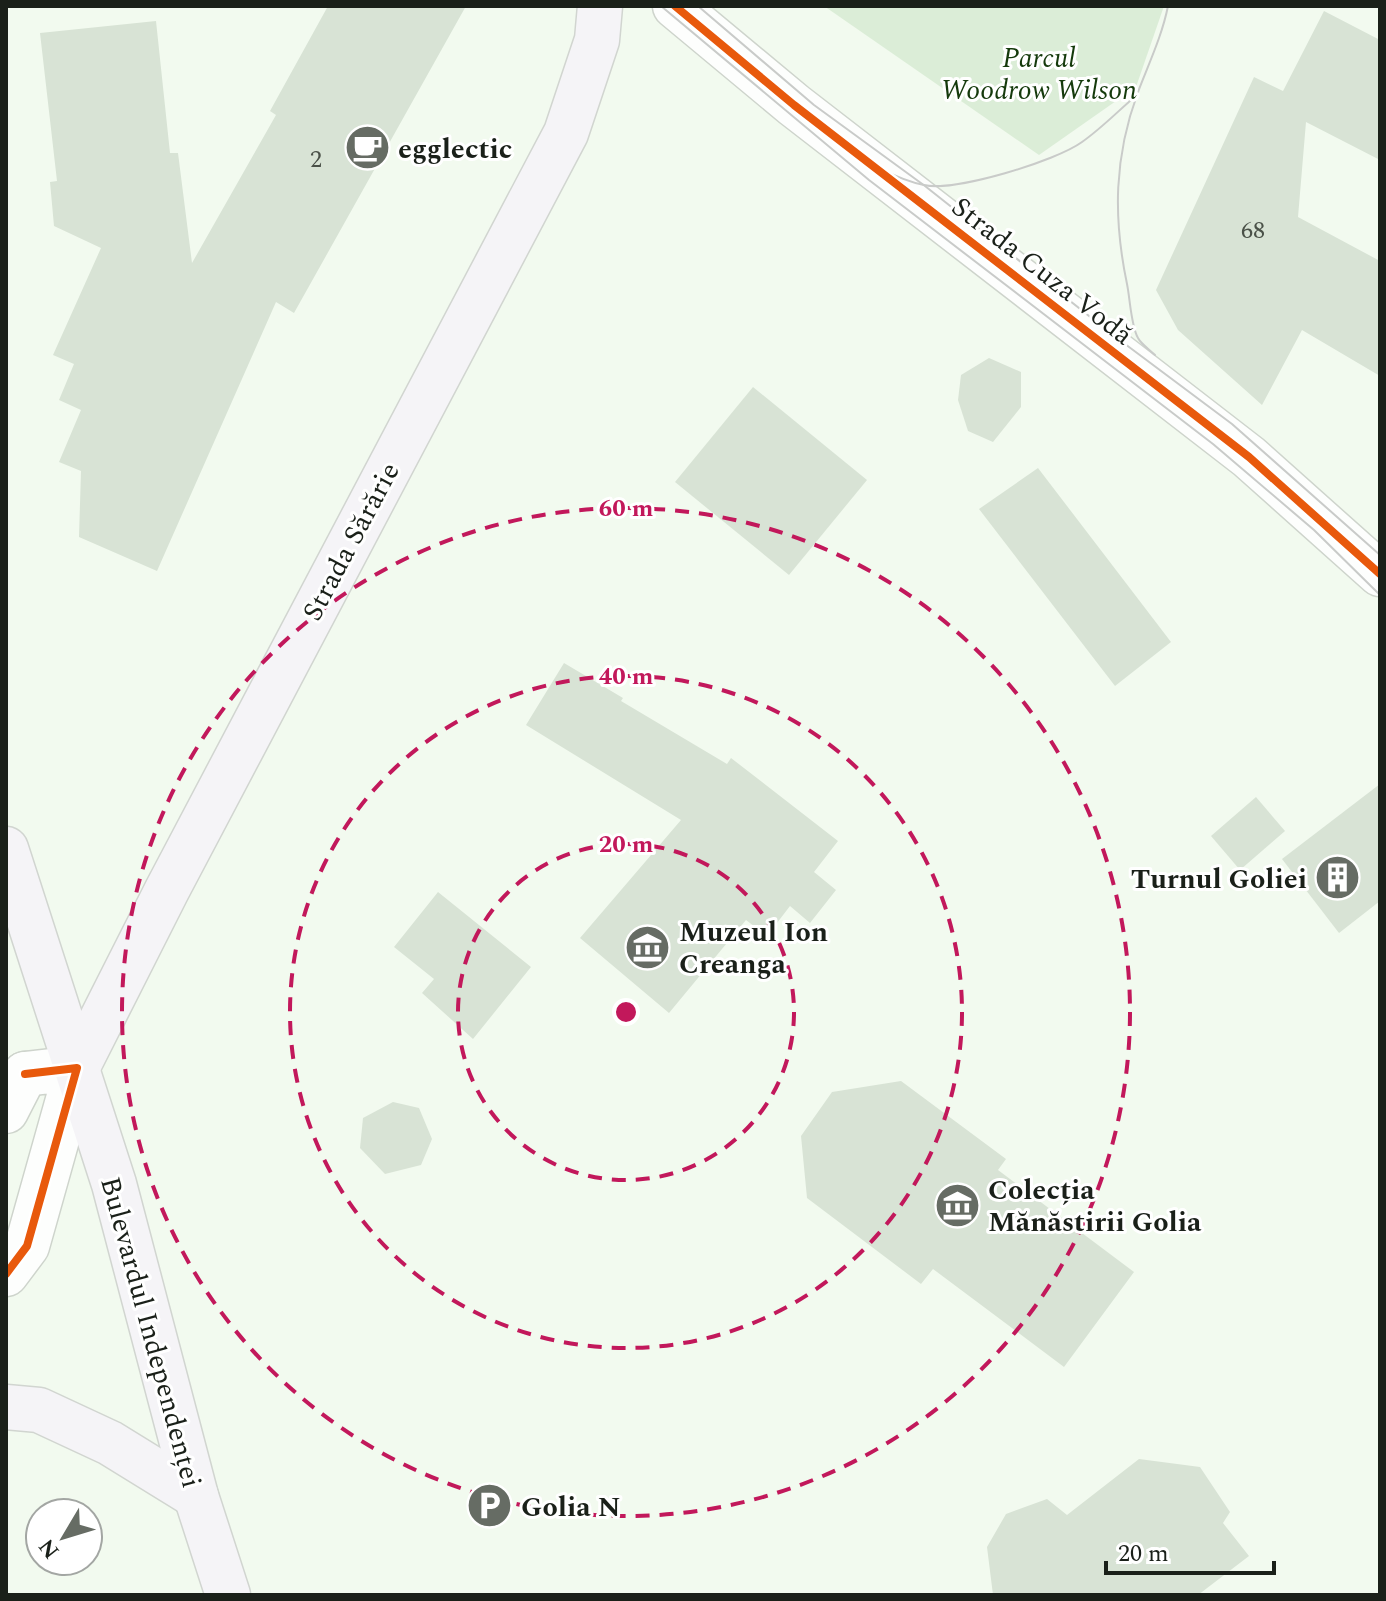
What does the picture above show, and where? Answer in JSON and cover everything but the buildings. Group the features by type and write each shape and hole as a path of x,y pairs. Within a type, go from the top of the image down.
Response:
{"main road":[{"name":"Strada Sărărie","path":"77,1068 167,890 566,133 597,40 600,6"},
{"name":"Bulevardul Independenței","path":"6,849 114,1184 196,1496 228,1595"},
{"path":"6,1407 39,1410 96,1436 196,1496"}],"street":[{"name":"Strada Cuza Vodă","path":"675,6 794,105 1249,457 1380,574"},
{"path":"12,1083 77,1068"},
{"name":"Strada Sărărie","path":"6,1274 27,1246 77,1068"}],"green space":[{"name":"Parcul Woodrow Wilson","path":"824,6 1164,6 1136,87 1039,155"}],"tram line":[{"path":"661,6 869,180 1213,444 1314,530 1380,595"},
{"path":"698,6 814,105 925,186 1113,335 1232,424 1380,555"},
{"path":"1155,355 1139,340 1134,326 1119,235 1118,187 1130,116 1168,6"},
{"path":"841,146 903,179 924,185 958,184 1029,166 1069,150 1097,131 1138,94"}],"cycle path":[{"path":"675,6 794,105 1249,457 1380,574"},
{"path":"6,1274 27,1246 77,1068 25,1074"}],"place":[{"name":"egglectic","path":"367,148"},
{"name":"Turnul Goliei","path":"1338,878"},
{"name":"Muzeul Ion Creanga","path":"648,947"},
{"name":"Colecția Mănăstirii Golia","path":"957,1205"},
{"name":"Golia N","path":"490,1506"}]}
